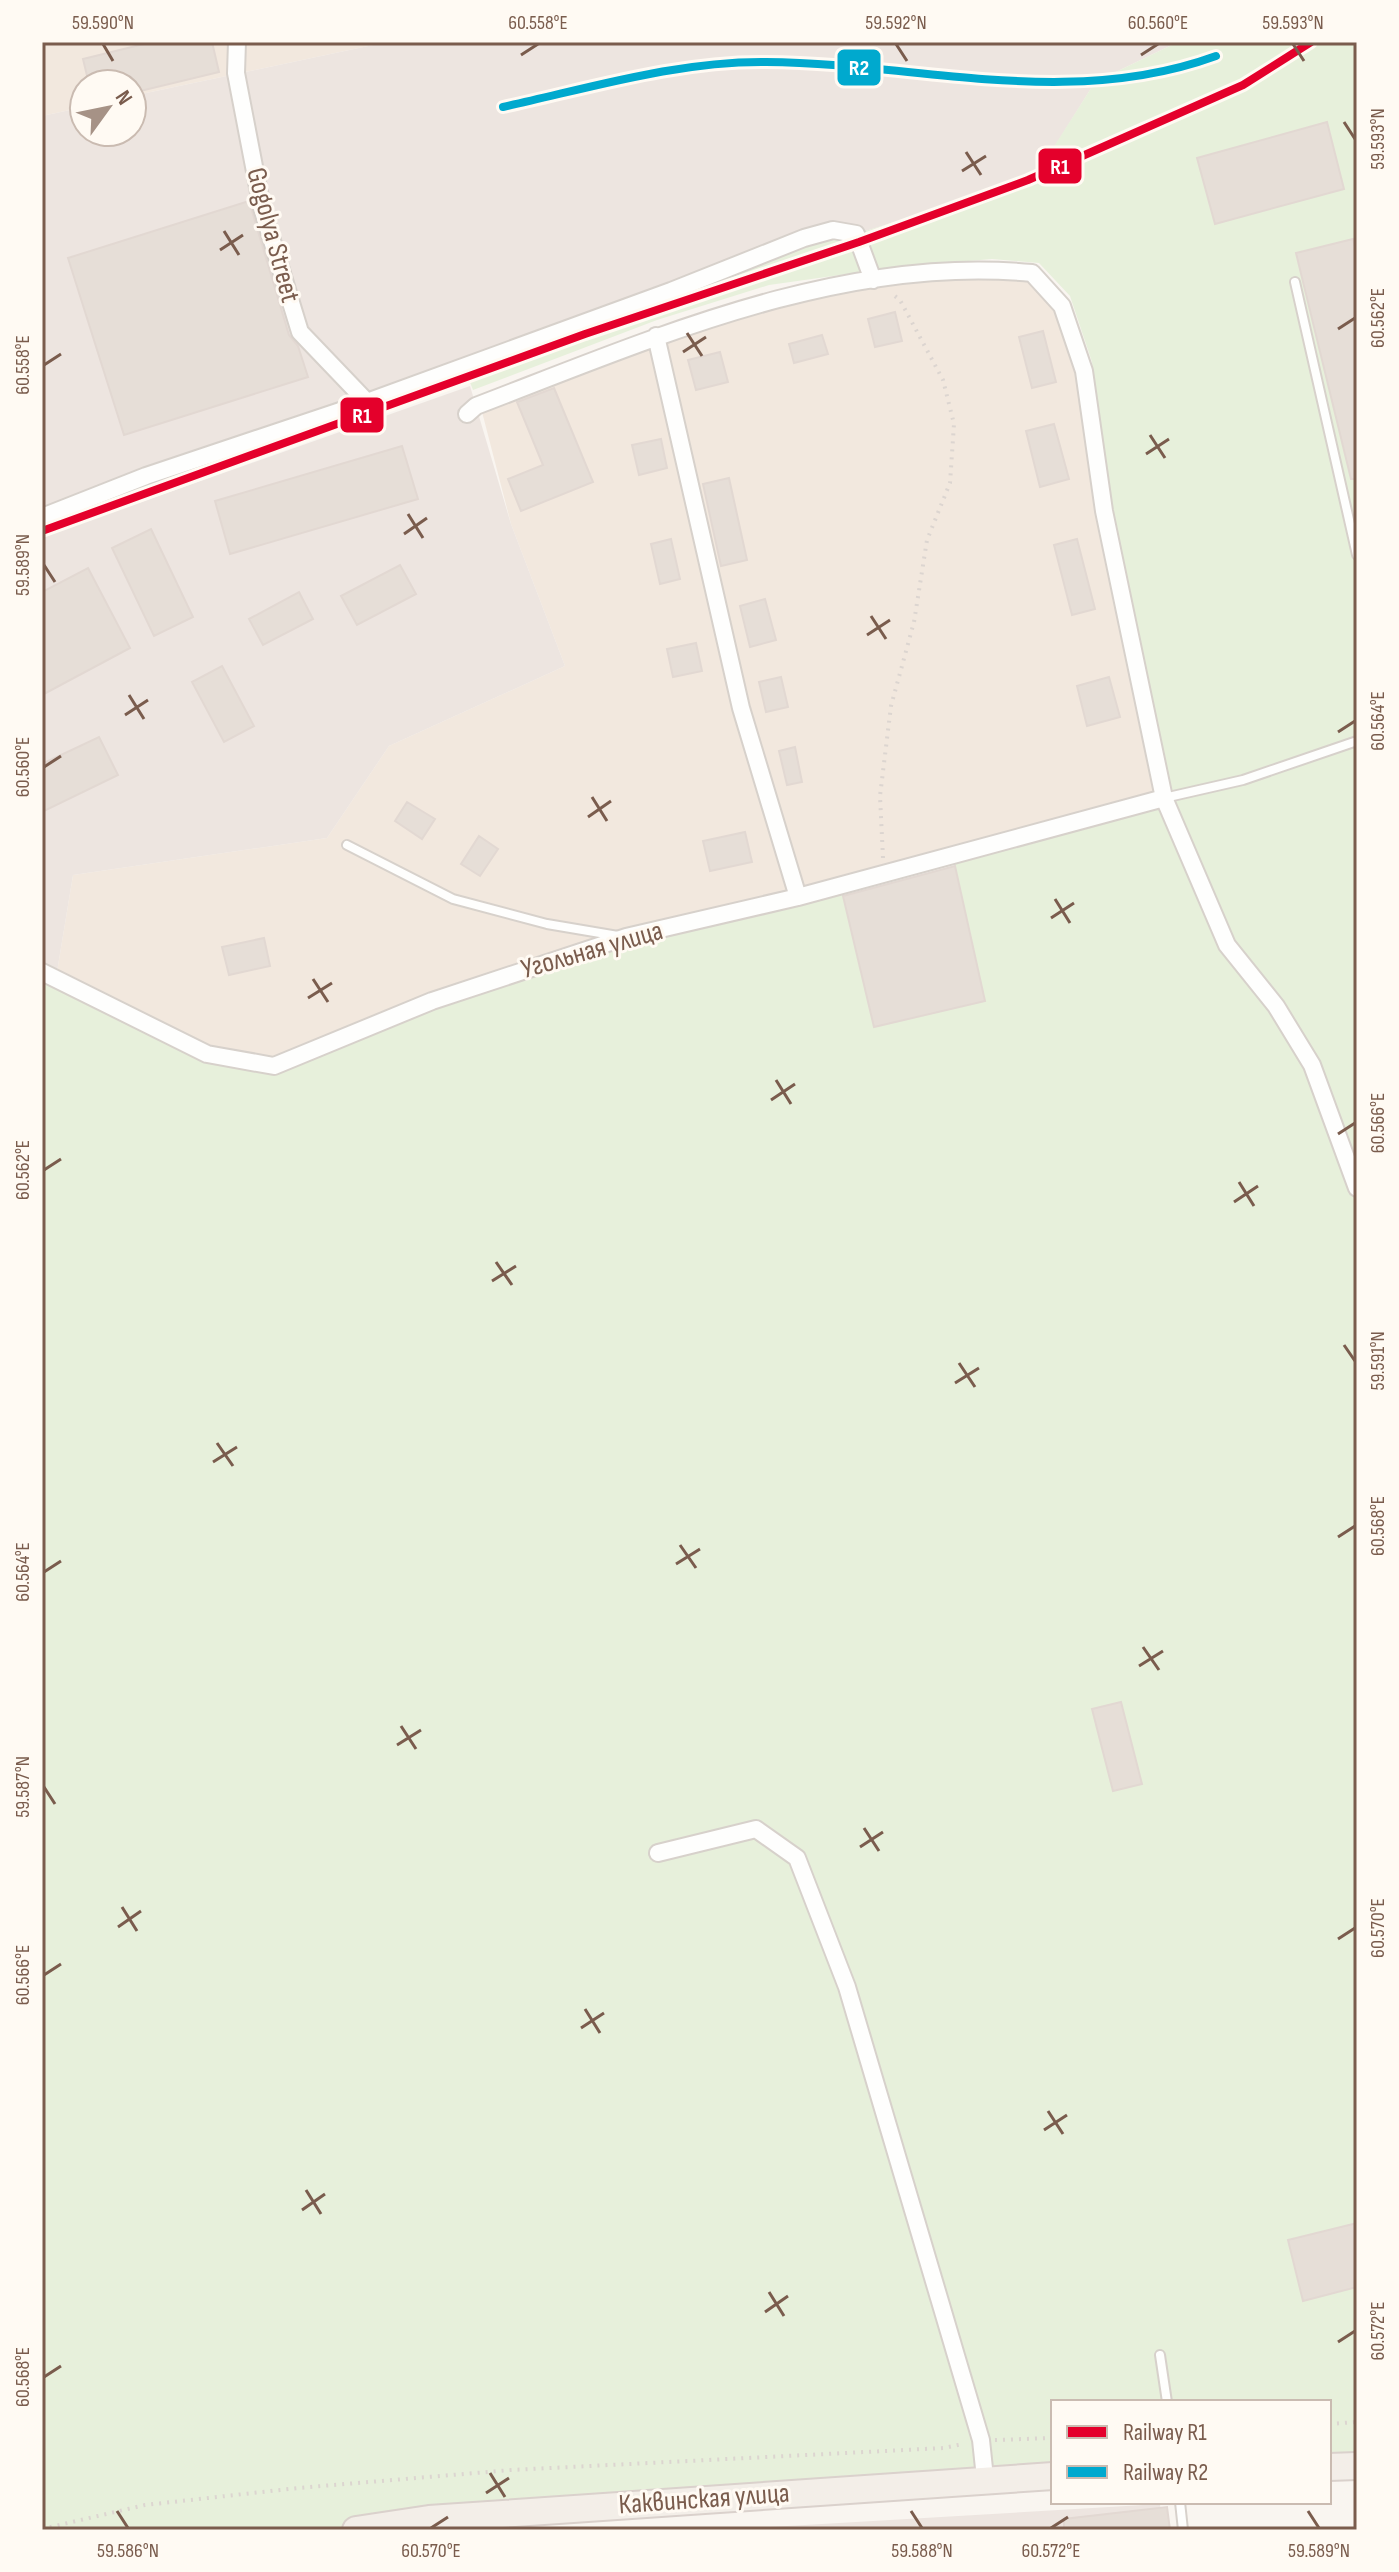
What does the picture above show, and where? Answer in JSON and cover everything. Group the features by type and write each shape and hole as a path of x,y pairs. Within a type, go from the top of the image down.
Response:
{"main road":[{"path":"1331,2467 1357,2466"},
{"name":"Каквинская улица","path":"356,2530 985,2478 1051,2476"}],"street":[{"name":"Gogolya Street","path":"237,42 236,73 262,208 300,332 367,402"},
{"path":"42,517 146,476 367,402 833,230 856,234 873,280"},
{"path":"467,414 476,406 656,336 745,309 873,280 984,268 1032,273 1062,306 1084,371 1104,511 1164,798 1227,945 1276,1006 1312,1065 1357,1188"},
{"path":"656,336 741,708 798,897"},
{"name":"Угольная улица","path":"42,972 207,1054 274,1066 432,1001 626,937 798,897 1164,798"},
{"path":"658,1853 756,1829 797,1858 847,1987 981,2440 985,2478"}],"lane":[{"path":"1295,282 1357,555"},
{"path":"1164,798 1243,780 1357,741"},
{"path":"347,845 453,899 547,924 626,937"},
{"path":"1160,2355 1167,2400"},
{"path":"1180,2504 1183,2530"}],"path":[{"path":"873,280 900,300 943,380 954,424 950,483 927,540 914,622 891,706 880,796 883,874"},
{"path":"1331,2424 1357,2422"},
{"path":"42,2529 145,2505 298,2488 511,2470 944,2448 981,2440 1051,2438"}],"shaded area":[{"path":"42,42 387,42 148,93 148,68 68,68 68,110 42,116"},
{"path":"387,42 1178,42 1095,82 1035,178 856,234 42,517 42,116 68,110 68,148 148,148 148,93"},
{"path":"1032,273 1062,306 1084,371 1164,798 798,897 274,1066 207,1054 56,978 73,875 327,838 389,746 565,666 511,524 481,408 656,336 873,280"},
{"path":"470,386 511,524 565,666 389,746 327,838 73,875 56,978 42,972 42,537"},
{"path":"1160,2504 1163,2530 721,2530"}],"green space":[{"path":"1178,42 1357,42 1357,2466 1331,2467 1331,2400 1051,2400 1051,2476 356,2530 252,2530 235,2527 223,2530 42,2530 42,972 207,1054 274,1066 555,959 842,886 874,1027 984,1001 953,855 1163,798 1104,511 1092,362 1070,296 1039,263 992,259 897,267 769,285 657,320 473,390 464,367 802,239 856,234 1034,178 1095,82"}],"building":[{"path":"152,42 212,42 219,72 148,89 148,68 85,68 83,59"},
{"path":"1327,122 1344,189 1215,224 1197,158"},
{"path":"249,201 289,335 298,346 308,377 124,435 68,258"},
{"path":"1353,239 1357,256 1357,479 1351,479 1296,253"},
{"path":"895,312 902,341 875,347 868,319"},
{"path":"1043,331 1056,382 1032,388 1019,337"},
{"path":"822,335 828,354 794,363 789,344"},
{"path":"720,352 728,382 696,390 688,360"},
{"path":"554,388 593,482 521,511 508,479 543,465 517,402"},
{"path":"1054,424 1069,479 1040,487 1026,431"},
{"path":"661,439 667,468 639,475 632,445"},
{"path":"402,446 418,499 230,554 215,501"},
{"path":"729,478 747,560 721,566 703,484"},
{"path":"151,529 193,617 154,636 112,548"},
{"path":"671,539 680,579 660,584 651,544"},
{"path":"1077,539 1095,609 1072,615 1054,545"},
{"path":"400,565 416,594 357,625 341,596"},
{"path":"88,568 130,648 42,695 42,592"},
{"path":"299,592 313,619 263,645 249,619"},
{"path":"765,599 776,640 750,647 740,606"},
{"path":"696,643 702,671 673,677 667,649"},
{"path":"222,666 254,726 224,742 192,682"},
{"path":"781,677 788,707 766,712 759,682"},
{"path":"1109,677 1120,717 1087,726 1077,686"},
{"path":"99,737 118,775 42,812 42,764"},
{"path":"795,747 802,782 787,785 779,751"},
{"path":"407,802 435,819 422,839 395,821"},
{"path":"745,832 752,862 710,871 703,841"},
{"path":"479,836 498,849 480,876 461,864"},
{"path":"955,866 985,1001 874,1027 843,896"},
{"path":"264,938 270,966 229,975 222,947"},
{"path":"1121,1702 1142,1784 1113,1791 1092,1709"},
{"path":"1357,2223 1357,2287 1303,2301 1288,2240"},
{"path":"1167,2507 1170,2530 1064,2530 1064,2519"}],"rail line":[{"name":"R1","path":"42,531 585,334 859,242 1028,180 1243,85 1311,42"},
{"name":"R2","path":"503,107 634,77 733,63 823,64 992,80 1048,82 1104,80 1160,72 1216,56"}]}
